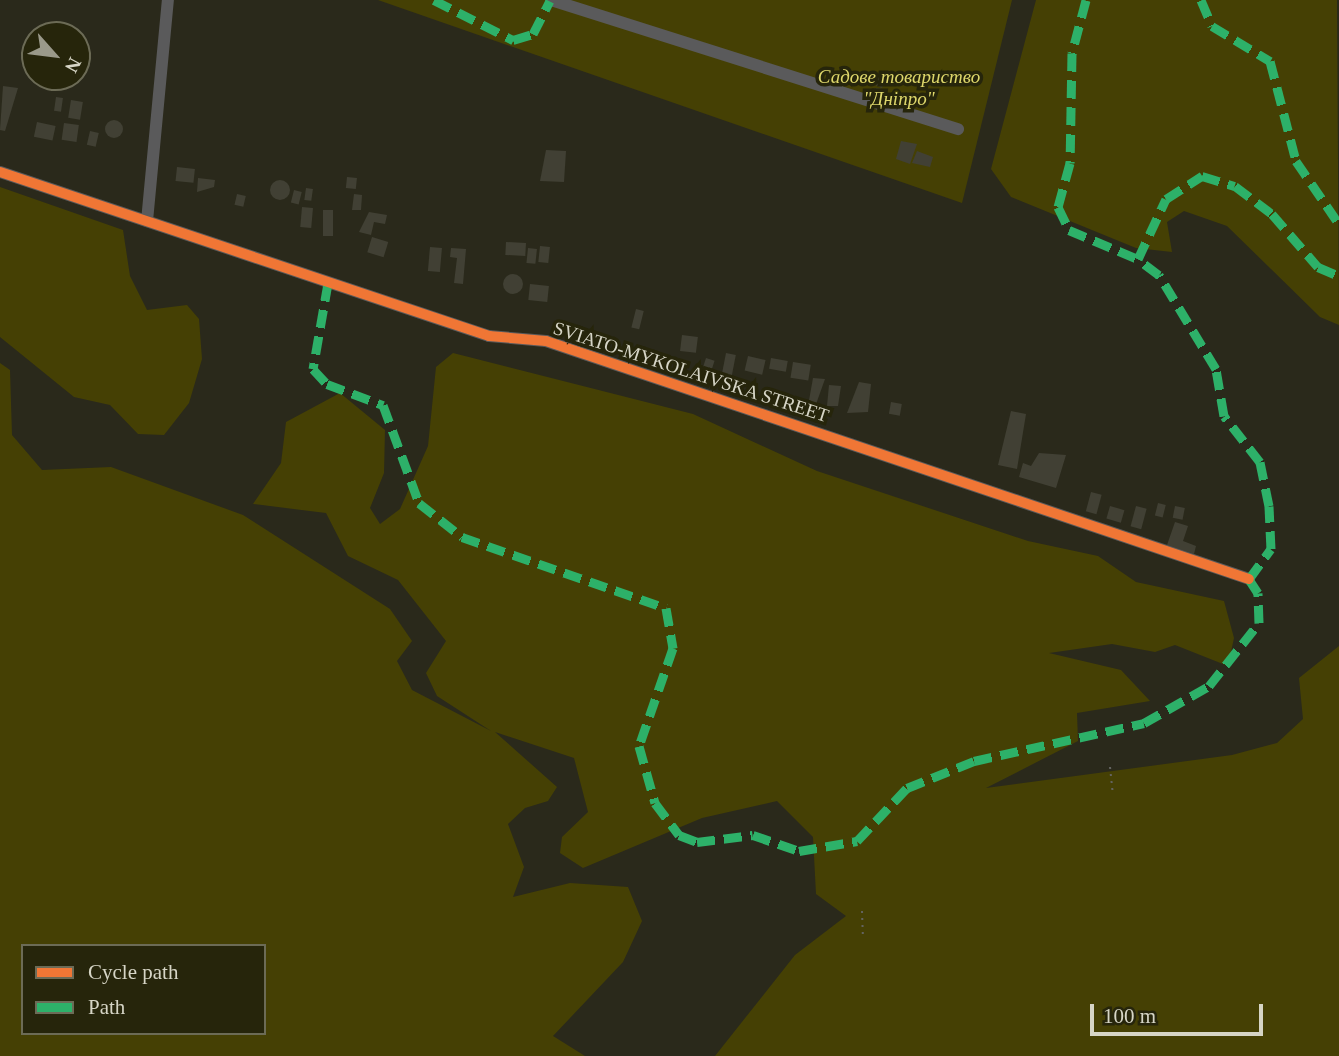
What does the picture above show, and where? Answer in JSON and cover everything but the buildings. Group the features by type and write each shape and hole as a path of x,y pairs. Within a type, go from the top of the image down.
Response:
{"street":[{"path":"147,221 168,0"},
{"path":"551,0 958,130"},
{"name":"SVIATO-MYKOLAIVSKA STREET","path":"0,172 489,337 546,341 1249,579"}],"path":[{"path":"1110,767 1113,794"},
{"path":"862,911 863,937"}],"green space":[{"name":"Садове товариство \"Дніпро\"","path":"378,0 1012,0 962,203"},
{"path":"1036,0 1337,0 1339,325 1320,317 1227,226 1184,211 1167,222 1172,252 1136,248 1011,197 991,169"},
{"path":"0,187 123,230 130,276 147,310 187,305 199,319 202,359 189,403 164,435 138,434 110,405 74,397 0,337"},
{"path":"453,353 693,414 817,471 1028,541 1098,556 1136,582 1224,601 1234,638 1228,666 1175,645 1155,652 1112,644 1049,653 1121,670 1150,701 1077,713 1078,741 986,788 1232,755 1277,743 1303,719 1299,678 1339,646 1339,1056 715,1056 795,955 846,916 816,894 813,837 777,801 702,818 583,868 560,853 562,837 588,812 574,758 495,732 557,787 548,801 525,808 508,824 524,867 513,897 570,883 628,887 642,921 623,962 553,1036 585,1056 0,1056 0,363 10,370 12,435 42,470 111,467 243,515 390,609 412,641 397,661 412,690 491,731 437,696 426,673 446,641 398,580 348,556 326,513 253,504 281,463 286,422 340,393 385,430 384,473 370,508 380,524 400,509 428,446 436,367"}],"marked path":[{"path":"434,0 513,40 533,34 550,1"},
{"path":"1086,0 1072,53 1070,163 1058,207 1069,230 1138,259"},
{"path":"1201,0 1212,26 1270,61 1296,161 1339,224"},
{"path":"328,283 313,369 327,384 383,405 419,503 462,537 666,608 673,648 639,746 655,803 679,835 697,842 753,835 799,851 857,841 907,788 974,761 1144,723 1209,686 1259,623 1258,593 1249,579 1271,549 1269,506 1260,462 1224,416 1216,369 1159,275 1138,259 1166,199 1202,176 1235,186 1272,214 1318,267 1339,276"}],"cycle path":[{"path":"0,172 489,336 546,341 1249,579"}]}
